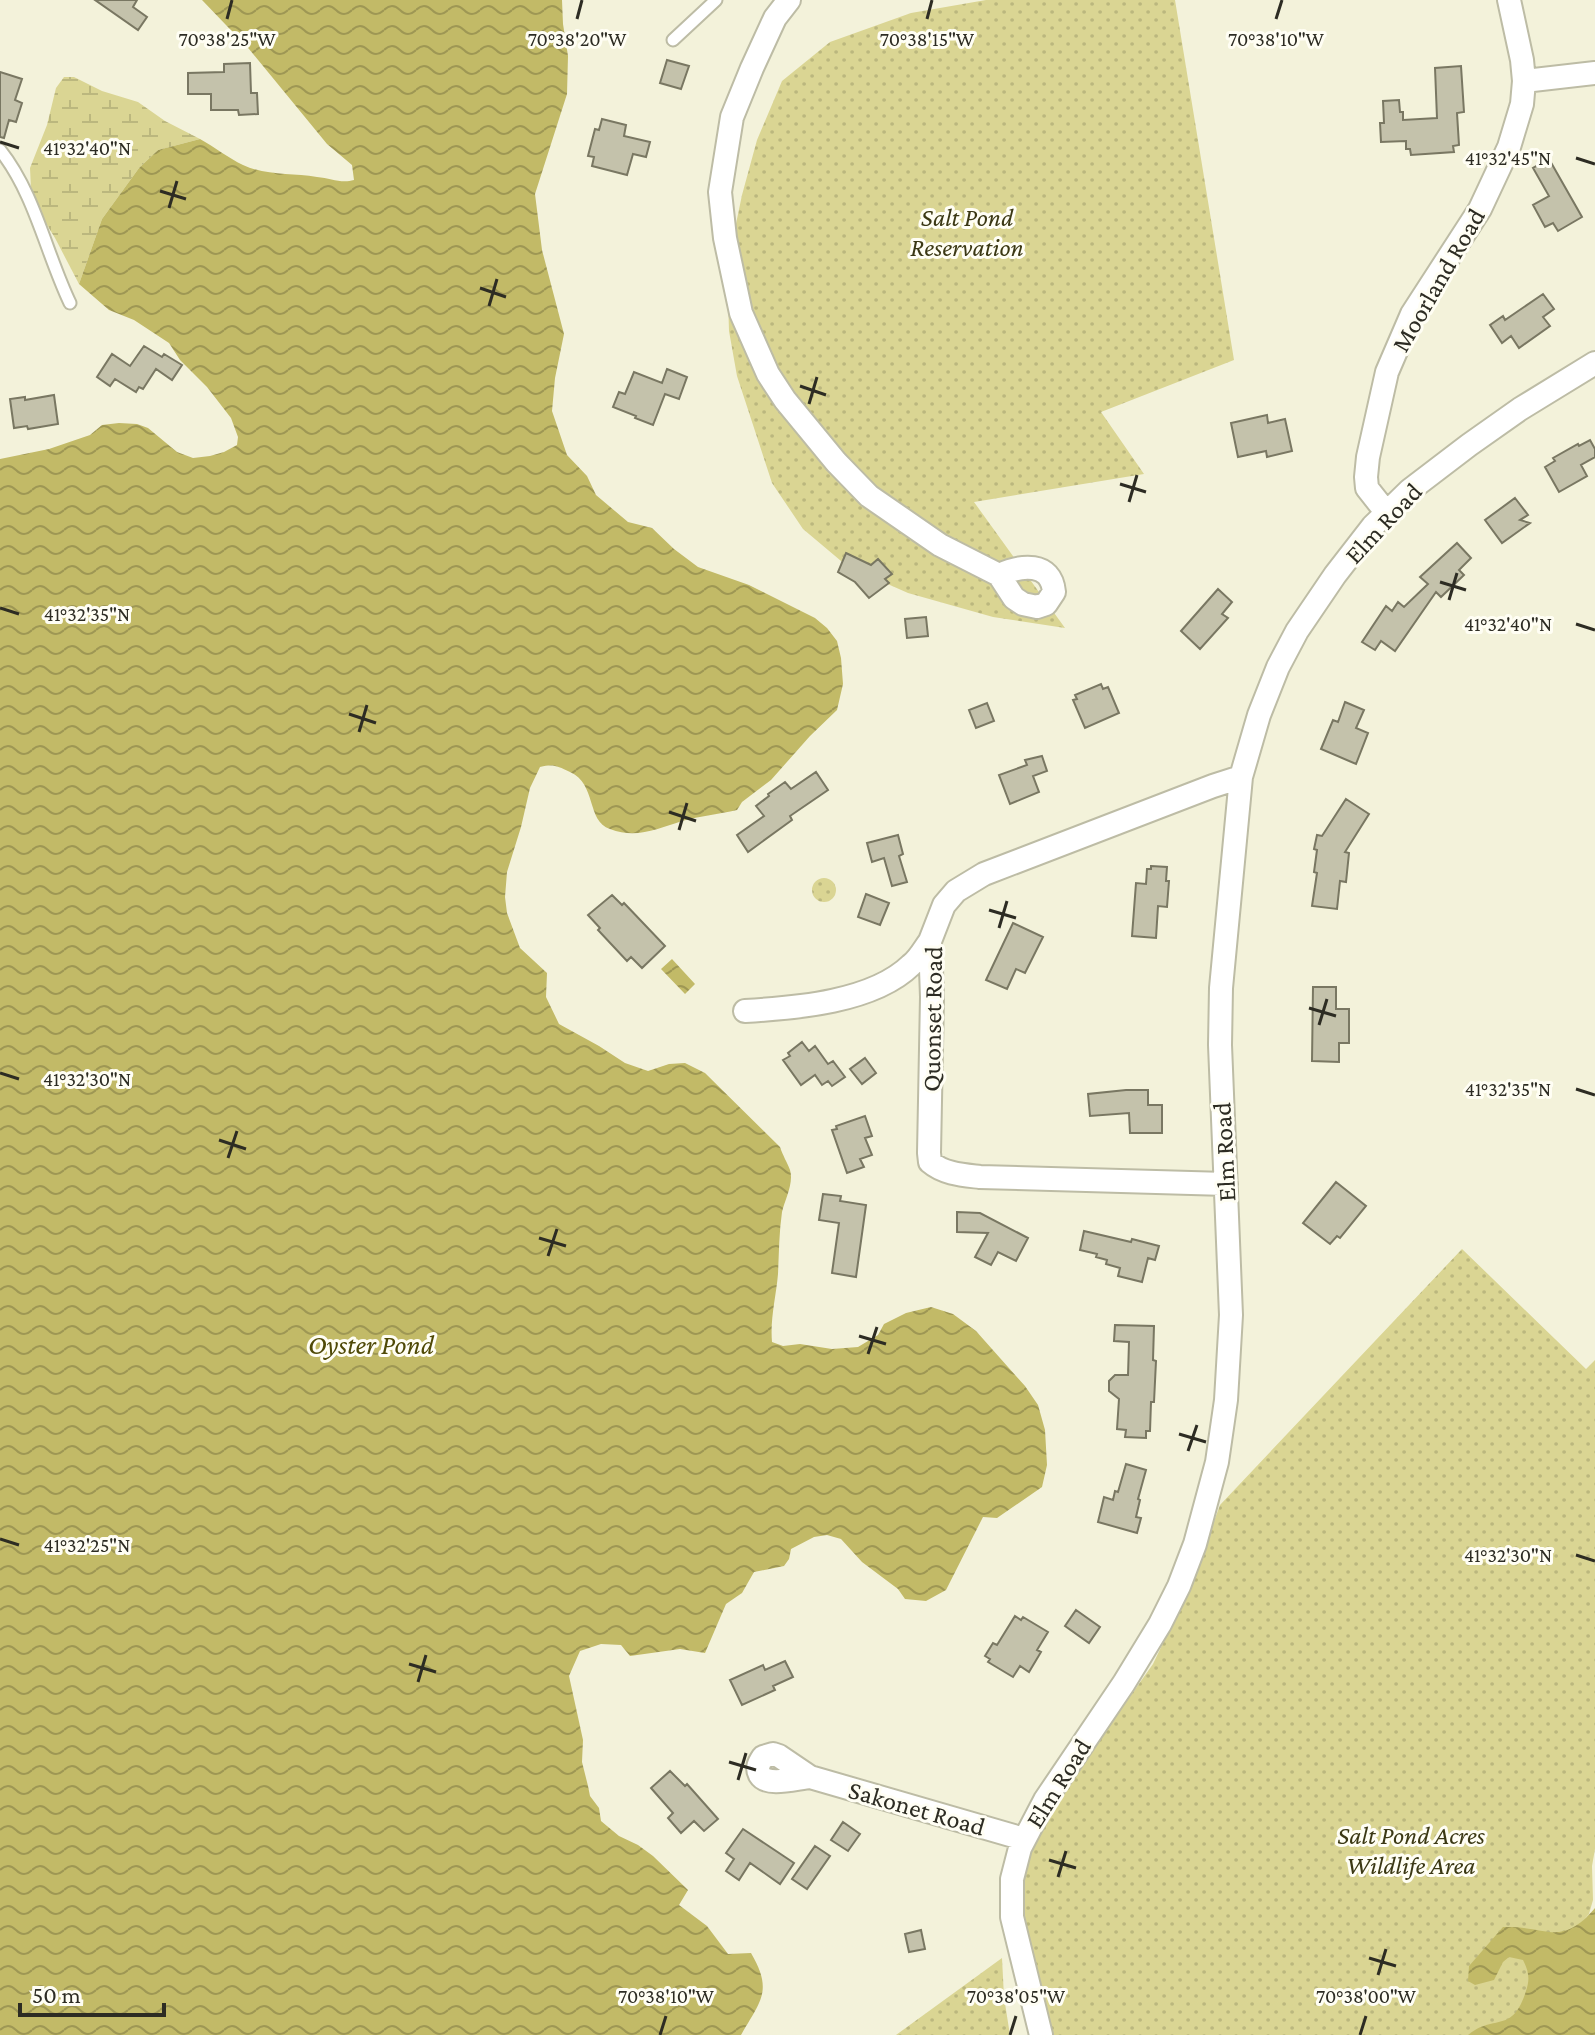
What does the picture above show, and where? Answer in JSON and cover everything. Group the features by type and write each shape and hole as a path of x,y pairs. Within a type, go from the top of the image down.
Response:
{"street":[{"path":"789,0 769,30 732,117 720,192 725,238 741,313 768,374 785,400 836,462 869,496 940,545 999,575"},
{"name":"Moorland Road","path":"1386,512 1367,488 1366,477 1387,372 1412,314 1491,188 1522,104 1522,60 1509,0"},
{"path":"1524,81 1595,73"},
{"name":"Elm Road","path":"1041,2035 1012,1917 1012,1879 1024,1839 1045,1800 1147,1648 1179,1586 1195,1544 1214,1475 1226,1400 1231,1315 1220,1045 1221,988 1241,777 1259,715 1278,667 1297,631 1343,564 1386,512 1469,445 1595,363"},
{"name":"Quonset Road","path":"1226,1184 980,1177 936,1167 930,1162 929,1153 930,941 944,905 956,891 984,874 1241,777"},
{"path":"745,1011 826,1003 867,990 891,980 912,965 930,941"},
{"name":"Sakonet Road","path":"810,1777 1024,1839"}],"lane":[{"path":"673,40 716,0"},
{"path":"0,150 17,175 70,303"}],"green space":[{"name":"Salt Pond Reservation","path":"986,0 1175,0 1234,360 1101,412 1144,474 974,502 1065,628 993,617 908,593 847,566 803,529 772,483 737,376 729,331 727,267 742,195 757,140 782,81 830,42 911,13"},
{"path":"64,77 74,77 102,91 138,102 165,121 200,139 158,150 139,168 102,219 79,284 36,207 31,189 30,168 47,125 56,88"},
{"path":"824,878 833,881 836,890 833,899 824,902 815,899 812,890 815,881"},
{"name":"Salt Pond Acres Wildlife Area","path":"1462,1249 1586,1369 1595,1360 1595,1849 1593,1900 1589,1914 1515,2017 1495,2035 1044,2035 1016,1930 1016,1871 1030,1838 1153,1664 1190,1586 1220,1505"},
{"path":"1002,1958 1010,2035 896,2035"}],"water":[{"name":"Oyster Pond","path":"202,0 562,0 568,56 567,94 535,194 542,250 564,334 552,411 567,455 587,476 596,495 628,522 652,528 698,567 749,585 815,618 837,641 843,684 837,710 771,780 742,802 737,810 689,819 646,832 620,832 602,825 578,778 555,766 540,767 530,788 507,872 505,897 507,913 520,948 547,973 546,997 559,1024 625,1063 648,1071 669,1064 685,1063 705,1073 780,1147 791,1180 781,1220 772,1342 783,1346 800,1344 832,1349 858,1347 878,1335 884,1324 906,1313 931,1307 953,1314 976,1331 1025,1386 1038,1405 1045,1430 1047,1465 1042,1487 997,1518 983,1517 946,1590 926,1601 905,1599 898,1589 862,1562 841,1539 827,1535 814,1537 791,1549 784,1566 754,1572 742,1593 726,1604 705,1653 680,1649 630,1656 621,1645 601,1644 580,1651 569,1676 583,1740 582,1762 590,1796 599,1808 601,1821 653,1856 688,1890 679,1905 707,1926 728,1954 751,1953 762,1977 762,1995 741,2035 0,2035 0,459 49,449 90,435 102,425 119,423 148,428 177,452 193,458 224,452 237,445 238,437 231,418 169,343 134,320 109,310 79,284 102,219 139,168 158,150 200,139 252,169 340,181 354,180 352,165 327,144 249,49"},
{"path":"672,959 695,984 685,994 661,969"},
{"path":"1595,1908 1595,2035 1468,2035 1509,2018 1521,2005 1526,1991 1528,1976 1523,1960 1509,1957 1494,1980 1475,1985 1468,1981 1469,1966 1503,1927 1562,1932 1583,1921"}],"building":[{"path":"95,0 137,0 133,7 147,17 138,30"},
{"path":"667,60 689,66 681,89 660,83"},
{"path":"250,63 251,93 257,93 258,114 239,115 238,110 211,110 211,94 188,94 188,73 224,72 224,64"},
{"path":"1461,66 1464,112 1457,113 1459,145 1453,146 1454,152 1411,155 1410,149 1406,149 1406,141 1381,142 1383,101 1399,100 1403,120 1437,118 1435,68"},
{"path":"0,72 22,79 15,100 22,103 16,122 9,120 4,138 0,137"},
{"path":"602,119 626,125 624,136 650,142 646,157 633,154 627,175 592,166 594,157 588,156 595,129 599,130"},
{"path":"1549,159 1582,217 1558,231 1553,223 1545,227 1533,205 1549,196 1533,168"},
{"path":"1543,294 1554,309 1543,317 1550,326 1519,348 1511,336 1502,343 1490,325 1503,316 1505,320"},
{"path":"144,346 182,365 172,380 156,369 143,389 139,387 136,392 115,379 110,386 97,377 112,354 130,366"},
{"path":"667,369 687,377 679,399 665,394 653,425 613,407 619,392 625,394 634,372 662,383"},
{"path":"54,395 58,424 14,428 10,399"},
{"path":"1267,415 1268,423 1285,419 1292,451 1267,457 1266,451 1238,457 1231,423"},
{"path":"1590,440 1595,457 1581,465 1587,476 1559,492 1545,467 1555,461 1553,458"},
{"path":"1515,498 1528,515 1520,520 1530,523 1502,543 1485,520"},
{"path":"1457,543 1471,558 1459,570 1464,575 1441,597 1436,592 1395,651 1381,641 1375,650 1362,642 1386,606 1392,611 1398,602 1404,607 1428,584 1420,577"},
{"path":"846,553 871,565 878,559 892,574 885,579 889,583 869,598 855,582 838,572"},
{"path":"1218,589 1232,602 1222,614 1228,618 1200,649 1181,631"},
{"path":"926,617 928,636 907,638 905,619"},
{"path":"1101,684 1103,689 1108,687 1119,713 1085,728 1073,700 1077,699 1075,695"},
{"path":"1345,702 1364,710 1356,728 1368,733 1356,764 1321,749 1333,720 1338,722"},
{"path":"987,703 994,721 976,728 969,710"},
{"path":"1042,756 1047,771 1033,776 1039,792 1010,804 999,775 1027,765 1025,760"},
{"path":"816,772 828,790 790,816 792,820 748,852 737,835 764,816 756,806 785,782 791,789"},
{"path":"1346,799 1369,814 1345,852 1349,853 1346,882 1340,881 1337,909 1312,906 1317,873 1314,872 1317,850 1314,849 1317,835 1322,836"},
{"path":"898,835 903,854 899,856 907,882 892,886 884,858 872,862 867,843"},
{"path":"1151,866 1167,867 1167,907 1158,906 1156,938 1132,936 1136,883 1146,884 1147,869"},
{"path":"866,894 889,903 880,925 858,917"},
{"path":"612,895 622,905 624,903 665,946 642,968 631,957 627,961 588,915"},
{"path":"1013,923 1043,937 1025,973 1016,969 1007,989 986,980"},
{"path":"1313,987 1336,987 1336,1009 1349,1009 1349,1043 1339,1043 1339,1062 1312,1061"},
{"path":"802,1042 809,1051 815,1046 828,1064 833,1061 845,1077 832,1086 828,1081 822,1085 815,1075 801,1085 783,1060"},
{"path":"865,1058 876,1073 862,1084 850,1069"},
{"path":"1148,1090 1148,1105 1162,1105 1162,1133 1130,1133 1129,1113 1090,1116 1088,1094"},
{"path":"865,1116 872,1136 865,1138 872,1155 860,1159 864,1167 847,1173 832,1130"},
{"path":"1336,1182 1366,1206 1340,1238 1337,1236 1330,1244 1303,1223"},
{"path":"823,1194 841,1196 840,1201 866,1205 856,1277 832,1273 839,1223 819,1220"},
{"path":"957,1212 980,1213 1028,1238 1016,1261 998,1252 991,1265 975,1257 988,1233 957,1232"},
{"path":"1084,1231 1159,1246 1155,1260 1148,1258 1142,1282 1118,1276 1120,1268 1106,1264 1107,1260 1096,1257 1097,1254 1080,1250"},
{"path":"1115,1325 1154,1326 1154,1402 1151,1402 1150,1431 1146,1431 1146,1438 1125,1437 1126,1430 1117,1429 1119,1399 1109,1391 1109,1381 1115,1375 1128,1375 1129,1342 1114,1341"},
{"path":"1126,1464 1146,1470 1138,1499 1136,1517 1141,1518 1137,1533 1098,1522 1104,1497 1113,1500"},
{"path":"1076,1610 1100,1627 1089,1643 1065,1626"},
{"path":"1015,1616 1021,1620 1023,1617 1048,1632 1029,1672 1020,1666 1013,1677 988,1662 990,1659 985,1656 993,1643 997,1645"},
{"path":"785,1661 793,1677 773,1686 775,1690 742,1705 730,1680 763,1665 765,1670"},
{"path":"670,1771 685,1786 687,1784 718,1819 704,1831 694,1821 681,1833 668,1818 673,1813 651,1788"},
{"path":"843,1822 860,1834 848,1851 831,1840"},
{"path":"743,1829 794,1863 780,1884 750,1863 739,1880 726,1871 734,1859 726,1853"},
{"path":"815,1846 830,1856 807,1889 792,1879"},
{"path":"921,1930 925,1949 909,1952 905,1934"}]}
